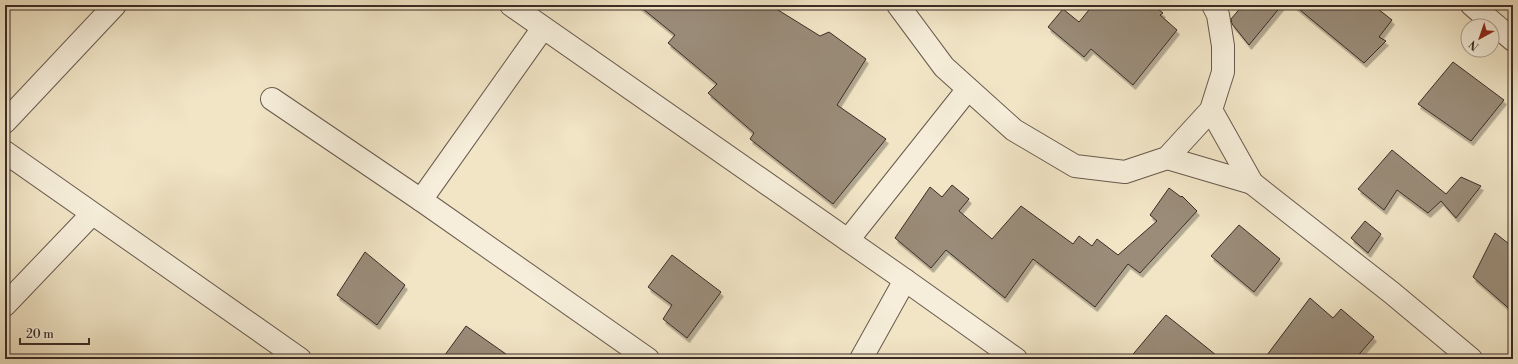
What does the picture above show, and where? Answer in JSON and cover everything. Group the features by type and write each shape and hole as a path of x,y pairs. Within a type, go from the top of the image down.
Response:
{"street":[{"path":"5,122 115,5"},
{"path":"511,5 906,280 1016,359"},
{"path":"898,5 944,67 1014,130 1075,166 1124,172 1167,158 1211,110 1223,72 1223,46 1218,15 1213,5"},
{"path":"1472,5 1513,40"},
{"path":"421,200 543,28"},
{"path":"848,240 968,89"},
{"path":"272,99 421,200 648,359"},
{"path":"1211,110 1252,183"},
{"path":"5,152 92,214 276,352 300,359"},
{"path":"1167,158 1252,183 1392,293 1471,359"},
{"path":"5,305 92,214"},
{"path":"861,359 906,280"}],"building":[{"path":"638,5 770,5 820,36 829,32 866,59 837,105 886,139 833,204 750,139 754,133 708,93 717,84 668,43 675,35"},
{"path":"1093,5 1153,5 1163,13 1160,15 1177,30 1133,85 1091,49 1084,57 1048,27 1063,9 1079,22"},
{"path":"1243,5 1282,5 1249,45 1232,24 1231,19"},
{"path":"1294,5 1373,5 1392,20 1379,37 1386,41 1364,63"},
{"path":"1453,62 1504,100 1471,141 1418,104"},
{"path":"1392,150 1446,194 1461,177 1481,186 1456,218 1441,201 1428,213 1397,190 1384,210 1358,189"},
{"path":"952,185 969,199 959,211 992,239 1021,206 1073,244 1079,236 1092,246 1097,239 1118,255 1157,221 1150,215 1169,188 1181,197 1182,196 1197,211 1140,273 1128,264 1095,307 1033,259 1005,298 946,250 931,268 895,238 930,187 942,197"},
{"path":"1365,221 1381,234 1368,253 1351,238"},
{"path":"1239,225 1280,259 1254,292 1211,256"},
{"path":"1495,233 1513,247 1513,312 1473,277"},
{"path":"365,252 405,285 377,325 337,295"},
{"path":"672,255 721,292 687,338 663,319 672,305 648,287"},
{"path":"1310,298 1333,318 1341,309 1374,337 1355,359 1264,359"},
{"path":"1166,315 1221,359 1129,359"},
{"path":"466,326 513,359 442,359"}]}
